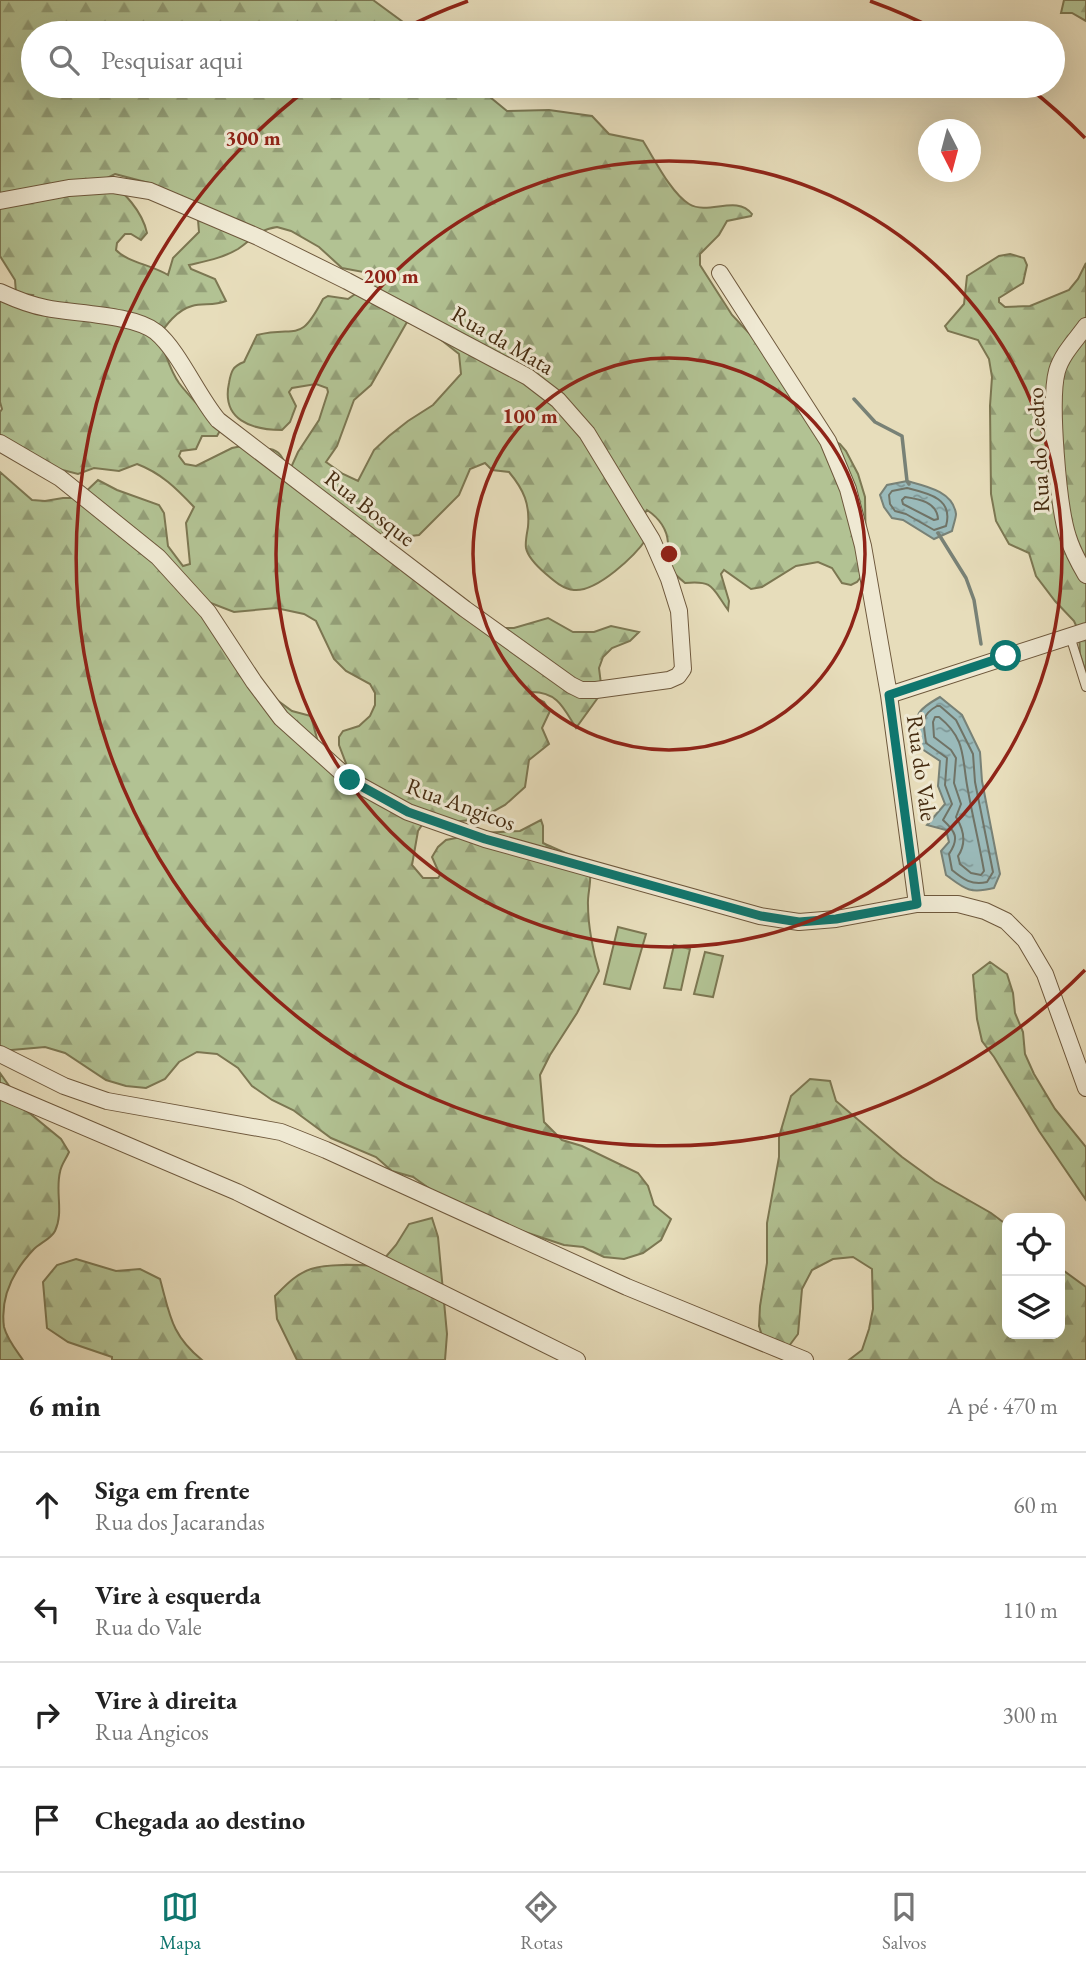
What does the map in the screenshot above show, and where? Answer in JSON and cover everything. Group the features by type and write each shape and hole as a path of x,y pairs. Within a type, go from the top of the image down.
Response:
{"street":[{"name":"Rua da Mata","path":"0,201 69,188 113,185 150,191 258,237 348,281 528,377 558,400 587,433 652,540 670,579 678,611"},
{"name":"Rua do Vale","path":"720,273 828,441 848,489 863,546 889,695 917,904"},
{"name":"Rua Bosque","path":"0,292 45,308 128,320 155,331 167,343 218,420 465,609 581,690 669,680 678,676 683,669 678,611"},
{"name":"Rua do Cedro","path":"1086,326 1063,357 1054,389 1057,459 1064,522 1086,575"},
{"name":"Rua Angicos","path":"0,443 60,478 158,557 208,612 281,718 350,780 408,812 485,839 761,916 799,922 836,919 917,904"},
{"path":"889,695 1078,634"},
{"path":"917,904 958,904 985,911 1006,922 1025,940 1045,975 1086,1088"},
{"path":"0,1054 64,1086 107,1101 281,1132 627,1287 806,1360"},
{"path":"0,1091 237,1192 577,1360"}],"lane":[{"path":"1078,634 1086,687"}],"green space":[{"path":"0,0 373,0 402,21 21,21 21,98 491,98 507,111 549,110 592,116 609,134 643,141 670,184 689,204 705,208 738,206 746,208 752,214 727,221 719,235 700,254 700,265 732,315 765,350 788,387 797,410 812,420 826,437 840,444 858,474 865,497 866,559 863,574 857,582 851,585 842,583 832,568 818,562 796,566 762,587 751,589 724,570 721,574 729,601 728,610 707,584 685,583 674,573 669,564 664,528 647,510 643,516 647,538 634,554 604,579 583,589 570,589 543,572 527,552 528,511 519,485 509,472 492,470 485,463 470,469 459,495 419,535 402,537 388,525 382,527 383,535 390,544 500,628 514,628 548,618 573,632 594,632 611,626 639,632 630,641 612,648 603,657 599,668 602,692 576,728 564,708 554,698 532,692 532,696 544,702 550,711 542,728 549,744 529,760 525,787 505,805 485,816 422,825 418,831 412,865 423,878 438,878 440,875 432,857 446,840 481,833 520,831 541,820 543,843 587,866 590,875 589,921 599,971 540,1075 544,1122 562,1140 582,1146 638,1173 648,1186 654,1205 671,1219 661,1240 643,1253 624,1259 604,1257 583,1247 564,1245 519,1230 433,1191 413,1177 392,1171 376,1157 331,1138 293,1110 252,1086 238,1068 217,1054 197,1052 179,1062 165,1079 146,1088 106,1080 65,1053 45,1047 0,1051 0,472 32,500 79,498 98,480 159,505 164,513 168,546 183,566 190,564 186,523 194,507 168,482 137,464 119,471 94,468 78,474 28,461 0,435 0,298 30,302 33,295 16,293 15,280 0,256","holes":["115,174 149,183 176,196 198,220 199,232 173,258 168,275 127,258 116,250 117,243 125,234 131,234 141,240 147,233 137,209 107,178","277,227 291,231 319,247 342,268 369,273 371,283 348,299 328,296 323,299 302,328 257,335 244,362 237,365 232,372 228,396 230,406 234,414 250,425 282,430 290,422 296,406 289,392 292,388 316,384 327,388 328,392 319,420 298,452 289,472 282,458 274,450 270,449 264,454 242,446 232,448 196,466 185,464 179,456 181,451 196,449 202,436 217,436 221,429 179,383 158,337 172,318 181,311 196,305 226,301 215,279 191,269 189,265 232,252 260,233","407,322 426,328 459,354 461,374 433,405 408,421 374,450 358,481 326,462 337,446 354,400 371,385","203,600 234,612 276,608 304,614 316,621 334,659 346,671 370,684 375,693 375,705 370,716 359,726 343,731 339,737 339,745 347,766 320,750 311,716 292,711 262,689"]},
{"path":"1064,0 1086,0 1086,21 1072,13 1061,13"},
{"path":"1010,254 1024,258 1027,265 1023,283 999,298 999,302 1005,307 1030,306 1069,290 1086,263 1086,673 1080,654 1079,632 1074,621 1036,576 1029,553 1009,544 996,521 991,494 992,377 989,359 978,340 948,331 945,326 964,304 967,276 999,256"},
{"path":"618,927 646,934 630,989 604,984"},
{"path":"674,945 690,949 681,990 664,988"},
{"path":"705,952 723,956 713,997 694,994"},
{"path":"990,962 1007,974 1015,1013 1023,1032 1025,1054 1034,1074 1055,1109 1086,1147 1086,1200 982,1041 973,975"},
{"path":"0,1073 27,1111 61,1139 69,1152 60,1172 59,1217 55,1231 27,1257 6,1295 4,1327 9,1340 23,1360 0,1360"},
{"path":"810,1079 830,1081 836,1101 902,1157 935,1181 1002,1221 1002,1339 1065,1339 1065,1272 1086,1287 1086,1360 849,1360 862,1350 873,1309 872,1269 853,1257 833,1259 812,1270 802,1289 798,1334 786,1350 765,1345 759,1326 767,1263 767,1223 779,1157 779,1137 791,1096"},
{"path":"432,1218 438,1237 447,1334 445,1360 297,1360 277,1319 275,1296 296,1277 311,1269 335,1265 378,1266 409,1224"},
{"path":"76,1259 116,1271 140,1269 160,1279 173,1324 184,1342 202,1360 112,1360 112,1357 68,1342 47,1328 43,1282 57,1265"}],"water":[{"path":"907,481 937,491 950,500 956,514 952,531 934,539 903,520 892,518 880,495 887,485"},
{"path":"940,697 962,715 980,752 982,781 1000,874 994,888 968,889 946,875 941,851 949,842 946,830 927,825 945,804 938,786 940,761 919,747 917,722 924,707"}],"waterway":[{"path":"854,399 875,422 902,436 909,484"},
{"path":"938,533 966,578 974,600 981,644"}],"route":[{"path":"350,780 408,812 485,839 761,916 799,922 836,919 917,904 889,695 1006,656"}]}
